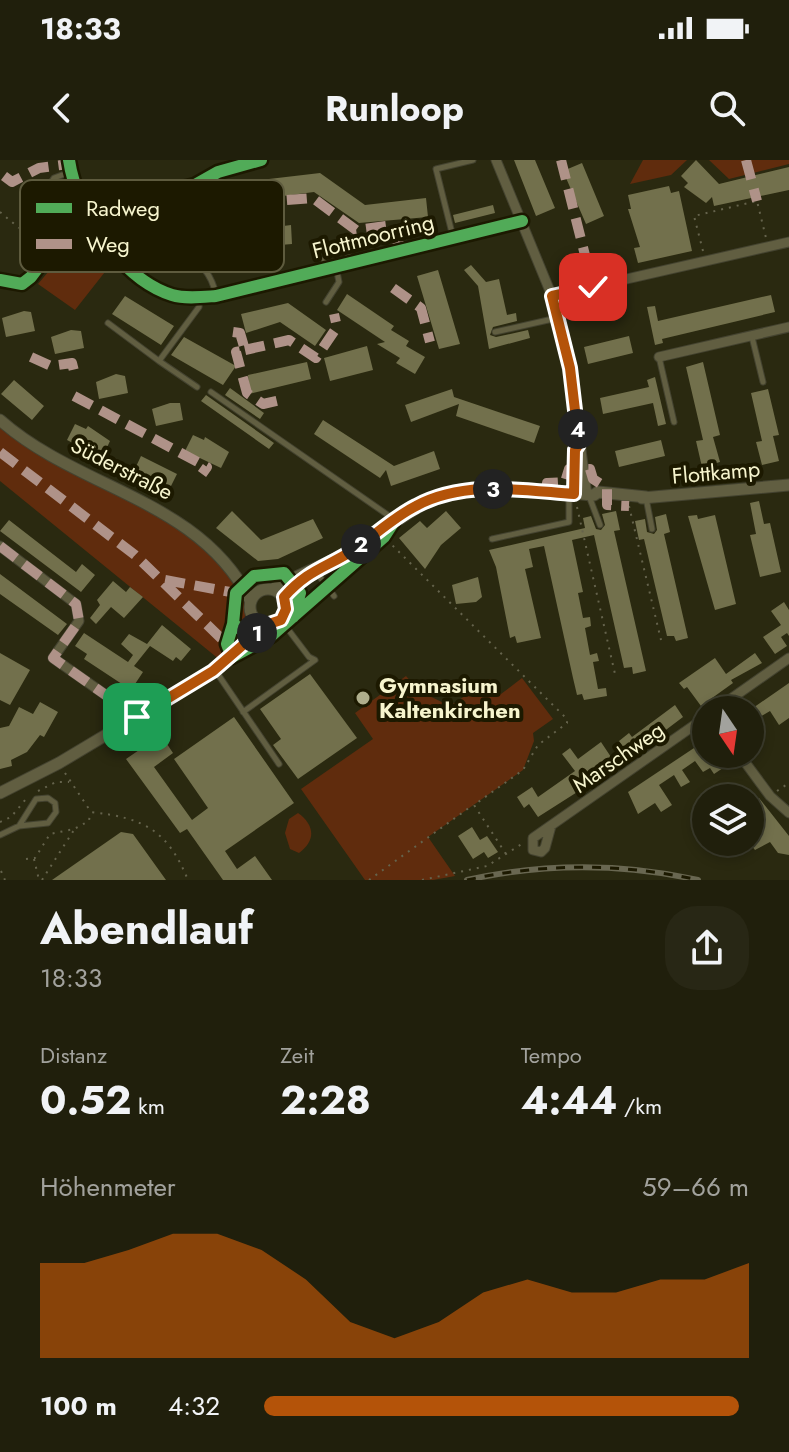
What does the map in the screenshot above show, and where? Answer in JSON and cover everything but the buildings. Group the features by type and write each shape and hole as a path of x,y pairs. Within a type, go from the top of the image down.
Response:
{"street":[{"name":"Flottmoorring","path":"69,160 75,180"},
{"path":"496,160 558,317 570,368 579,444 575,450 583,494"},
{"name":"Flottmoorring","path":"135,272 148,284 173,295 216,296 348,258 522,221"},
{"path":"552,296 789,242"},
{"path":"659,357 789,327"},
{"name":"Süderstraße","path":"0,420 44,451 171,516 194,531 254,595"},
{"name":"Flottkamp","path":"583,494 597,500 628,500 789,485"},
{"name":"Flottkamp","path":"254,595 273,589 378,537 415,506 451,492 476,487 646,497"},
{"path":"0,546 76,604 79,621 53,658 137,717"},
{"name":"Flottkamp","path":"284,597 314,569"},
{"path":"0,793 59,763 232,657 266,625 281,620 286,609 284,597 273,589"},
{"path":"232,657 253,618 254,595"},
{"path":"253,618 266,625"},
{"path":"735,696 789,658"},
{"name":"Marschweg","path":"551,826 543,850 536,852 531,847 533,838 692,727"},
{"path":"749,768 770,796 789,813"}],"lane":[{"path":"453,237 436,169 473,160"},
{"path":"53,180 71,171"},
{"path":"326,302 339,282 329,265"},
{"path":"207,272 216,296"},
{"path":"569,277 572,292"},
{"path":"159,361 199,307 201,297"},
{"path":"495,332 558,317"},
{"path":"108,323 197,387"},
{"path":"752,336 763,382"},
{"path":"659,357 674,422"},
{"path":"211,392 395,520"},
{"path":"583,494 600,525"},
{"path":"492,539 569,522 583,494"},
{"path":"646,497 652,529"},
{"path":"314,569 334,596"},
{"path":"243,712 315,660 309,657 281,620"},
{"path":"214,669 279,764"},
{"path":"0,835 19,826 48,823 55,816 55,803 48,798 36,799 19,826"}],"path":[{"path":"705,261 694,216 757,201 768,247"},
{"path":"0,212 19,228"},
{"path":"583,494 615,674"},
{"path":"628,500 661,640"},
{"path":"369,880 523,770 538,745 567,723 567,719 378,537"},
{"path":"40,880 35,858 50,834 74,829 89,821 91,812 59,763"},
{"path":"770,796 789,783"},
{"path":"474,805 506,854"},
{"path":"91,812 132,817 153,830 174,852 188,880"},
{"path":"40,880 74,829"},
{"path":"422,880 487,866 533,838"},
{"path":"26,859 35,858"},
{"path":"1,871 5,880"}],"shaded area":[{"path":"643,160 687,160 671,175 630,184"},
{"path":"709,160 789,160 789,164 729,179"},
{"path":"48,272 105,272 75,310 38,284"},
{"path":"0,427 125,493 184,532 210,555 239,588 246,601 240,633 220,660 0,481"},
{"path":"406,676 419,691 450,706 490,679 501,694 522,678 553,719 533,733 534,741 523,770 428,837 455,876 433,880 365,880 301,789 373,739 355,713"},
{"path":"298,813 308,823 311,833 305,848 299,853 290,849 285,833 289,819"}],"railway":[{"path":"467,880 524,870 582,867 641,870 698,880"}],"marked path":[{"path":"561,160 593,287"},
{"path":"746,160 757,201"},
{"path":"4,176 12,182 39,168 69,164"},
{"path":"284,200 313,198 356,230 386,226 403,249"},
{"path":"393,288 421,308 430,342"},
{"path":"245,350 289,340 316,358 337,327 334,314"},
{"path":"233,332 240,333 245,350 236,352 247,393 263,404 285,399"},
{"path":"31,357 51,366 72,363 75,375"},
{"path":"74,396 207,467 202,474"},
{"path":"0,452 135,555 227,644"},
{"path":"546,492 547,483 565,482 569,469 590,469 593,479 607,488 607,505 629,506"},
{"path":"0,546 76,604 79,621 53,658 137,717"},
{"path":"165,580 236,593"}],"cycle path":[{"path":"69,160 73,180"},
{"path":"204,180 218,172 261,160"},
{"path":"133,272 153,287 172,295 216,296 522,221"},
{"path":"0,280 22,284 35,272"},
{"path":"233,624 227,644 232,657 271,636 384,537 395,520"},
{"path":"242,630 233,624 236,593 254,576 284,573 300,593 293,617"}],"place":[{"name":"Gymnasium Kaltenkirchen","path":"363,698"}],"route":[{"path":"137,717 213,671 266,625 281,620 286,609 284,597 314,569 350,552 415,506 451,492 476,487 574,494 575,450 579,444 575,402 552,296 593,287"}]}
